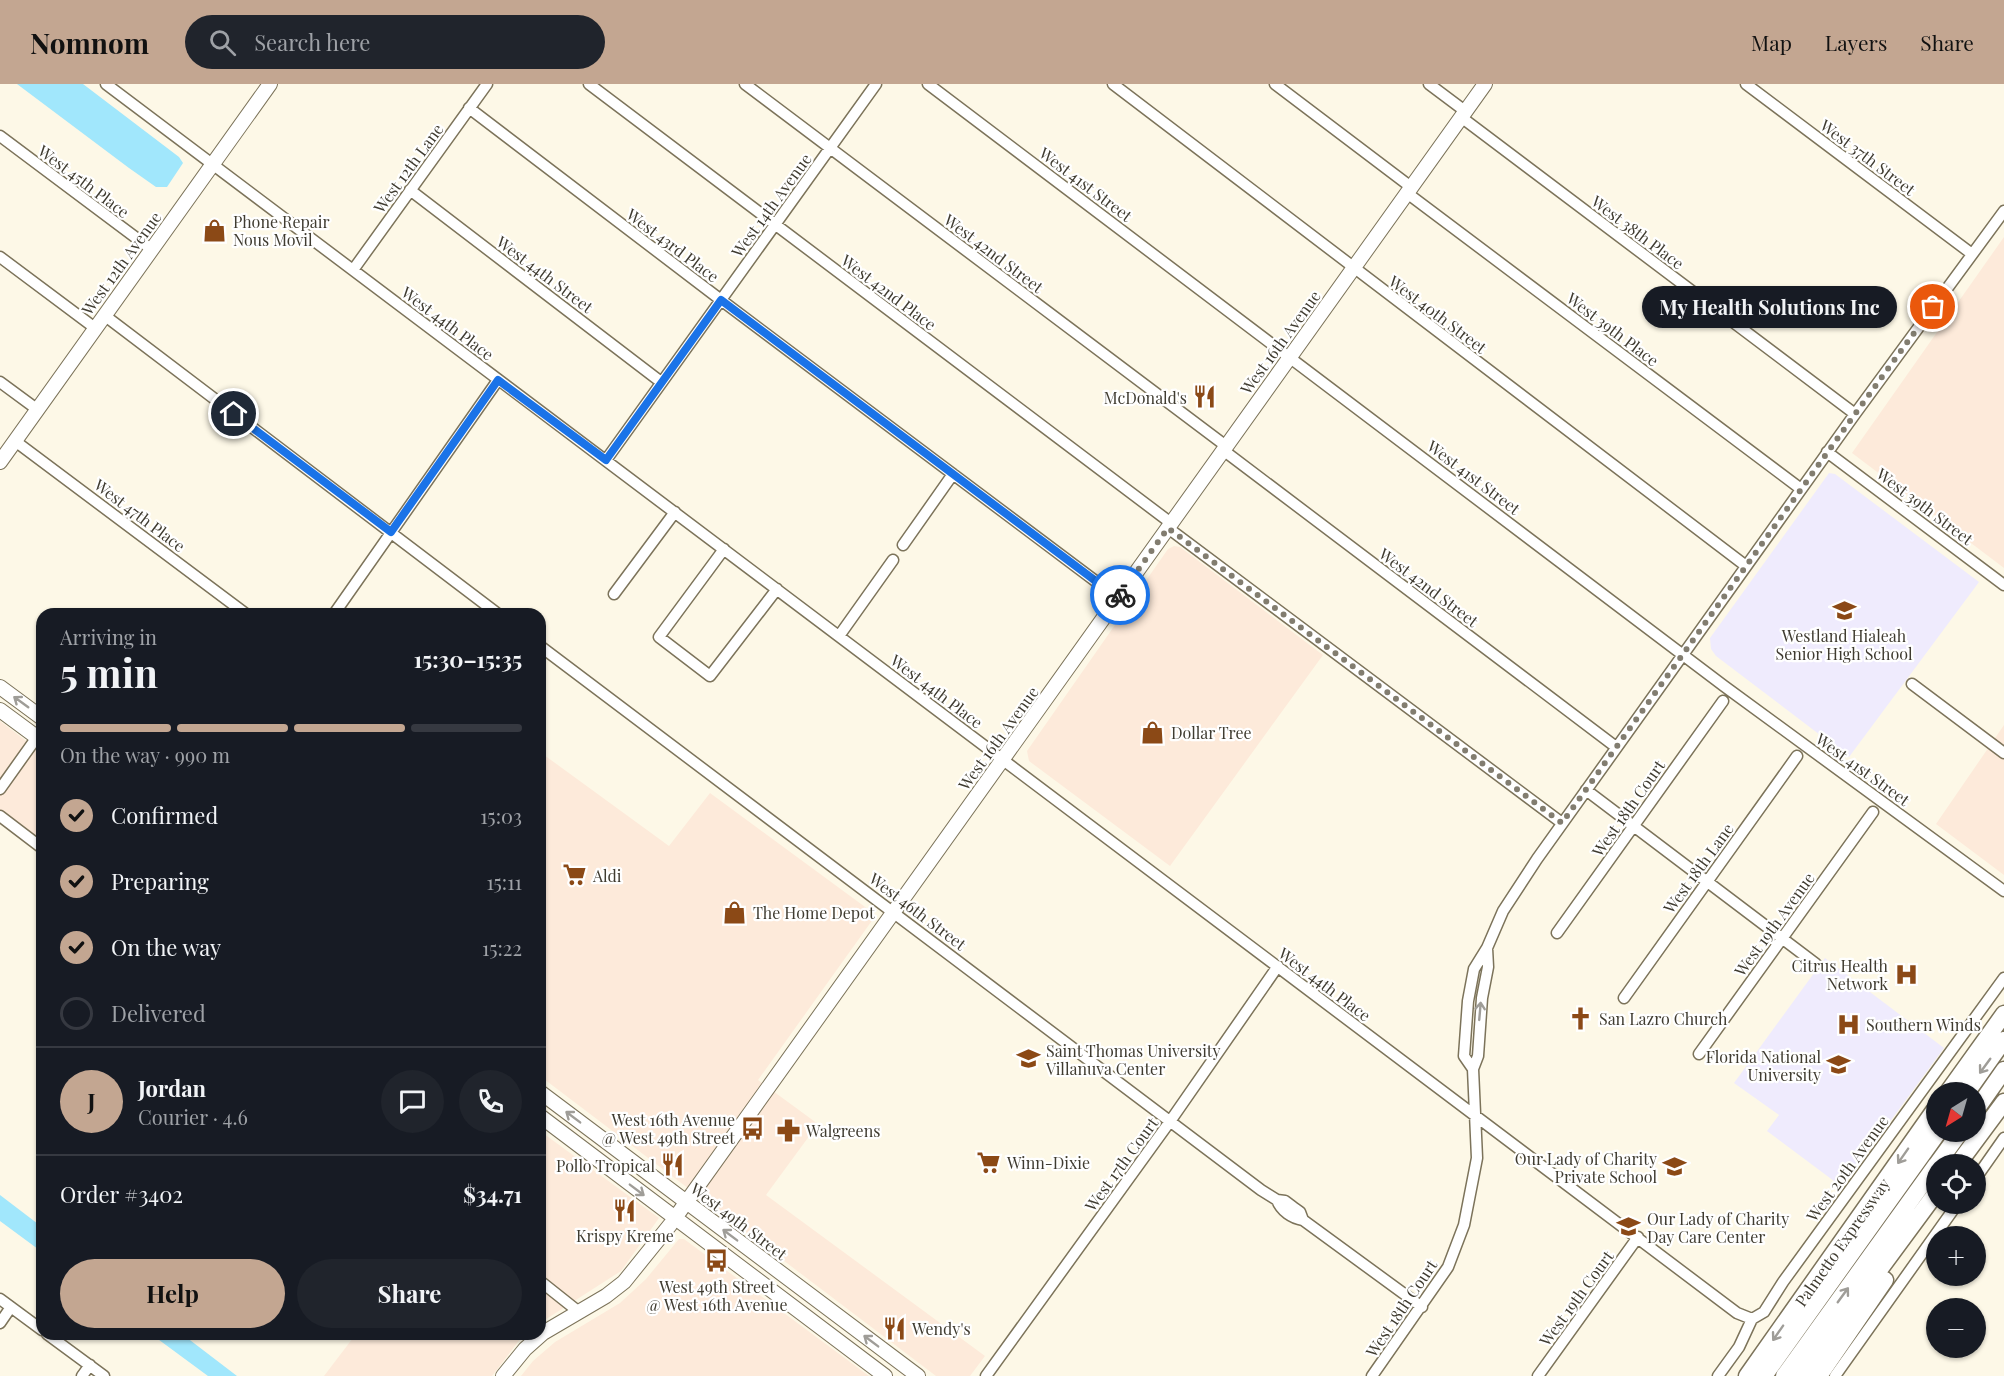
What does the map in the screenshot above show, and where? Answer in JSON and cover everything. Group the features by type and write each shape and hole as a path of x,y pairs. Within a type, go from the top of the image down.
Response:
{"highway":[{"path":"1955,1082 2004,1014"},
{"path":"1974,1082 2004,1040"},
{"path":"1986,1096 2004,1070"},
{"path":"1965,1154 2003,1103"},
{"path":"1970,1154 2003,1103"},
{"name":"Palmetto Expressway","path":"1747,1376 1926,1122"},
{"path":"1764,1376 1931,1142"},
{"path":"1784,1376 1926,1179"},
{"path":"1801,1376 1926,1207"},
{"path":"1819,1376 1929,1214"}],"main road":[{"name":"West 12th Avenue","path":"0,462 270,84"},
{"name":"West 16th Avenue","path":"546,1331 606,1296 624,1282 642,1262 1485,84"},
{"path":"0,687 36,714"},
{"path":"0,710 36,733"},
{"name":"West 49th Street","path":"546,1097 918,1376"},
{"path":"546,1121 885,1376"},
{"path":"782,1299 797,1300 834,1328 842,1329 849,1325"},
{"name":"West 16th Avenue","path":"503,1376 535,1340"}],"street":[{"name":"West 44th Place","path":"106,84 1737,1313 1752,1319"},
{"name":"West 12th Lane","path":"353,270 487,84"},
{"name":"West 42nd Place","path":"589,84 1562,823"},
{"name":"West 42nd Street","path":"745,84 1616,747"},
{"name":"West 14th Avenue","path":"606,460 876,84"},
{"name":"West 41st Street","path":"928,84 1683,654 2004,891"},
{"name":"West 40th Street","path":"1113,84 1746,566"},
{"name":"West 39th Place","path":"1275,84 1409,190 1801,489"},
{"name":"West 38th Place","path":"1429,84 1463,114 1855,414"},
{"name":"West 37th Street","path":"1746,84 1972,254"},
{"name":"West 43rd Place","path":"469,108 1118,598"},
{"name":"West 45th Place","path":"0,136 151,249"},
{"name":"West 44th Street","path":"410,190 662,382"},
{"path":"1562,823 1827,452 2004,212"},
{"path":"0,257 94,328"},
{"path":"104,315 490,608"},
{"path":"338,608 498,380"},
{"path":"0,382 38,410"},
{"name":"West 47th Place","path":"15,441 238,608"},
{"name":"West 39th Street","path":"1827,452 2004,585"},
{"path":"903,545 953,474"},
{"path":"614,594 675,512"},
{"path":"724,549 659,637 710,676 777,589"},
{"path":"839,636 893,560"},
{"name":"West 46th Street","path":"546,651 1277,1200 1280,1207 1295,1218 1303,1220 1422,1307"},
{"path":"1912,684 2004,753"},
{"name":"West 18th Court","path":"1557,933 1723,700"},
{"path":"0,789 36,741"},
{"name":"West 18th Lane","path":"1624,998 1797,756"},
{"path":"1586,790 1816,964"},
{"name":"West 19th Avenue","path":"1699,1054 1873,812"},
{"path":"0,816 36,843"},
{"name":"West 18th Court","path":"1372,1376 1448,1267 1464,1225 1477,1158 1473,1068 1478,1056 1482,998 1488,967 1487,948 1503,911 1562,823"},
{"name":"West 17th Court","path":"986,1376 1171,1120 1278,966"},
{"name":"West 20th Avenue","path":"1718,1376 1739,1347 1752,1319 1764,1312 2004,978"},
{"path":"1986,1164 2004,1138"},
{"path":"1835,1376 1950,1214"},
{"name":"West 19th Court","path":"1538,1376 1638,1237"},
{"path":"546,1286 579,1312"},
{"path":"0,1299 36,1326"},
{"path":"0,1323 11,1307"},
{"path":"55,1340 104,1376"},
{"path":"82,1376 90,1365"}],"shaded area":[{"path":"2004,237 2004,568 1852,453"},
{"name":"Westland Hialeah Senior High School","path":"1829,473 1835,474 1979,582 1849,757 1716,656 1711,649 1710,638"},
{"path":"1174,546 1180,547 1323,655 1170,866 1029,761 1027,751 1168,549"},
{"path":"0,721 36,748 36,837 0,810"},
{"path":"2004,725 2004,875 1936,824"},
{"path":"546,756 669,846 710,793 876,915 758,1080 818,1124 766,1195 985,1356 970,1376 936,1376 546,1081"},
{"name":"Florida National University","path":"1825,958 1944,1048 1842,1187 1767,1131 1779,1115 1734,1083"},
{"path":"546,1135 659,1218 621,1271 546,1319"},
{"path":"679,1239 684,1239 869,1376 521,1376 533,1361 555,1342 620,1303 646,1279"},
{"path":"351,1340 519,1340 492,1376 324,1376"}],"water":[{"path":"17,84 83,84 179,157 183,163 167,187 156,187"},
{"path":"0,1195 36,1222 36,1248 0,1221"},
{"path":"159,1340 190,1340 237,1376 208,1376"}],"way so far":[{"path":"1120,595 1168,528 1562,823 1933,307"}],"place":[{"name":"Phone Repair Nous Movil","path":"215,230"},
{"name":"My Health Solutions Inc","path":"1933,307"},
{"name":"McDonald's","path":"1205,397"},
{"name":"Westland Hialeah Senior High School","path":"1844,610"},
{"name":"Dollar Tree","path":"1153,732"},
{"name":"Aldi","path":"575,875"},
{"name":"The Home Depot","path":"735,912"},
{"name":"Citrus Health Network","path":"1906,974"},
{"name":"San Lazro Church","path":"1581,1018"},
{"name":"Southern Winds","path":"1848,1024"},
{"name":"Saint Thomas University Villanuva Center","path":"1028,1059"},
{"name":"Florida National University","path":"1839,1065"},
{"name":"West 16th Avenue @ West 49th Street","path":"753,1128"},
{"name":"Walgreens","path":"788,1130"},
{"name":"Winn-Dixie","path":"989,1162"},
{"name":"Pollo Tropical","path":"673,1165"},
{"name":"Our Lady of Charity Private School","path":"1675,1167"},
{"name":"Krispy Kreme","path":"625,1210"},
{"name":"Our Lady of Charity Day Care Center","path":"1629,1227"},
{"name":"West 49th Street @ West 16th Avenue","path":"717,1261"},
{"name":"Wendy's","path":"894,1328"}],"route":[{"path":"234,414 391,532 498,380 606,460 721,300 1118,598 1120,595"}]}
